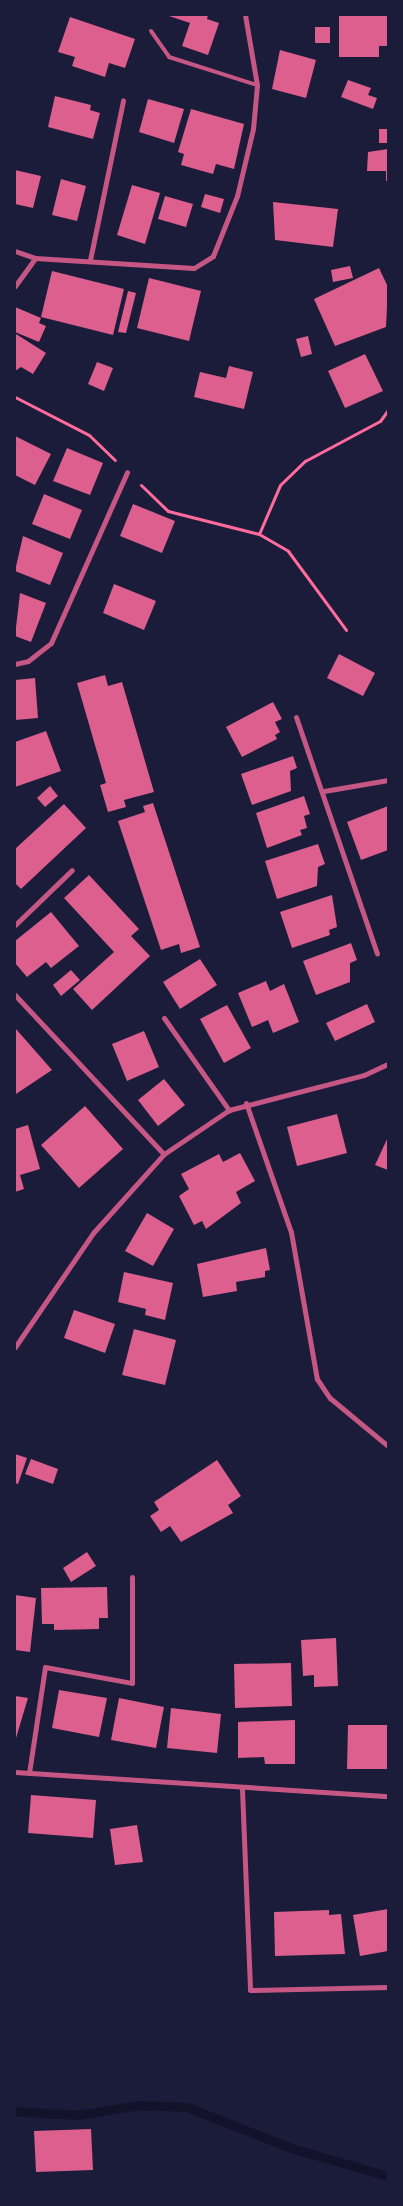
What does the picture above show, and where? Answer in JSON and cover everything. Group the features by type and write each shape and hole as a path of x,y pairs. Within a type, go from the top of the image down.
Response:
{"street":[{"path":"15,251 36,258 194,268 213,256 223,239 248,156 257,85 245,15"},
{"path":"90,260 123,100"},
{"path":"15,286 36,258"},
{"path":"15,664 28,661 51,643 127,472"},
{"path":"296,717 324,791 377,953"},
{"path":"324,791 388,780"},
{"path":"15,925 72,870"},
{"path":"15,995 164,1154"},
{"path":"164,1018 229,1110"},
{"path":"15,1347 93,1233 164,1154 229,1110 246,1104 364,1075 388,1064"},
{"path":"246,1104 290,1232 317,1379 330,1398 388,1446"},
{"path":"29,1773 45,1667 132,1683 132,1577"},
{"path":"15,1772 242,1789 388,1796"},
{"path":"242,1789 250,1990 388,1986"}],"lane":[{"path":"151,31 169,57 257,85"}],"path":[{"path":"15,397 89,435 168,511 259,534 288,551 346,630"},
{"path":"259,534 280,485 305,461 380,421 388,410"}],"building":[{"path":"166,15 208,15 207,19 219,23 208,55 182,46 190,23"},
{"path":"339,15 388,15 388,46 379,46 379,57 339,57"},
{"path":"70,17 135,39 125,68 109,63 105,77 72,66 75,57 58,52"},
{"path":"315,27 330,27 330,43 315,43"},
{"path":"280,50 316,60 306,98 272,89"},
{"path":"348,80 371,88 368,95 377,98 373,109 341,97"},
{"path":"55,96 91,105 90,110 100,113 93,139 48,127"},
{"path":"148,99 184,109 174,143 139,132"},
{"path":"191,109 244,124 234,169 216,164 213,174 181,165 184,154 178,152"},
{"path":"379,129 388,129 388,143 379,143"},
{"path":"388,149 388,181 386,181 386,171 367,171 368,152"},
{"path":"15,170 41,176 33,208 15,204"},
{"path":"61,179 86,186 77,221 52,215"},
{"path":"132,185 160,193 145,244 117,235"},
{"path":"205,194 224,199 220,213 201,207"},
{"path":"165,196 193,204 186,227 158,219"},
{"path":"273,202 338,209 333,247 275,240"},
{"path":"350,266 353,278 333,282 331,270"},
{"path":"379,268 388,287 386,327 335,346 314,299"},
{"path":"52,271 124,289 113,335 41,317"},
{"path":"149,278 201,291 189,341 137,328"},
{"path":"128,291 136,293 126,333 118,332"},
{"path":"15,307 41,318 39,323 46,326 39,342 15,332"},
{"path":"16,334 46,353 33,374 21,367 15,371"},
{"path":"308,336 312,354 301,357 296,339"},
{"path":"365,354 383,391 345,408 328,371"},
{"path":"97,362 113,368 104,391 88,384"},
{"path":"229,366 253,372 244,409 194,397 200,372 226,378"},
{"path":"15,436 51,454 35,485 15,475"},
{"path":"67,448 103,463 90,495 53,481"},
{"path":"44,494 82,510 70,539 32,524"},
{"path":"133,504 175,521 162,553 120,536"},
{"path":"23,536 63,553 50,585 15,571"},
{"path":"114,584 156,601 144,630 103,613"},
{"path":"20,593 46,603 31,642 15,636"},
{"path":"339,654 375,673 363,696 327,678"},
{"path":"105,675 108,686 122,682 154,792 124,800 126,807 108,812 100,785 106,783 77,683"},
{"path":"35,678 38,718 15,720 15,680"},
{"path":"273,702 282,719 275,722 280,732 275,735 277,739 242,757 226,727"},
{"path":"46,731 61,771 15,787 15,742"},
{"path":"293,756 297,768 290,771 291,791 252,805 241,774"},
{"path":"50,786 58,796 45,807 37,798"},
{"path":"304,796 310,814 304,816 307,828 300,830 302,835 267,848 256,813"},
{"path":"153,803 200,947 181,953 179,944 161,950 118,821 145,812 143,806"},
{"path":"64,804 86,828 21,889 15,883 15,849"},
{"path":"388,806 388,850 361,860 347,822"},
{"path":"318,844 325,864 318,867 317,886 277,899 265,861"},
{"path":"89,875 139,929 131,936 150,956 92,1010 73,989 114,952 64,898"},
{"path":"332,895 337,927 329,930 330,935 292,948 280,912"},
{"path":"51,912 79,946 51,968 46,962 27,977 15,963 15,941"},
{"path":"351,943 357,960 350,963 350,982 316,995 303,961"},
{"path":"200,959 217,985 180,1009 163,982"},
{"path":"71,970 80,980 61,996 53,985"},
{"path":"266,981 270,991 284,984 299,1022 273,1033 268,1020 252,1027 238,993"},
{"path":"367,1004 375,1022 335,1041 326,1023"},
{"path":"227,1005 251,1048 224,1063 200,1019"},
{"path":"15,1030 52,1070 16,1094"},
{"path":"144,1031 159,1067 127,1081 112,1044"},
{"path":"164,1079 185,1105 158,1126 138,1100"},
{"path":"85,1106 123,1149 79,1188 41,1145"},
{"path":"337,1114 347,1153 297,1166 287,1127"},
{"path":"28,1125 40,1169 20,1175 24,1189 15,1192 15,1129"},
{"path":"388,1137 388,1170 375,1165"},
{"path":"240,1153 255,1181 236,1192 241,1203 206,1229 202,1221 194,1225 179,1196 189,1189 181,1174 219,1154 223,1162"},
{"path":"147,1213 174,1229 153,1266 125,1251"},
{"path":"266,1248 270,1270 265,1271 265,1277 236,1282 237,1291 203,1297 197,1264"},
{"path":"124,1272 173,1283 165,1320 145,1315 146,1309 118,1302"},
{"path":"74,1310 115,1324 105,1353 64,1338"},
{"path":"134,1329 176,1340 165,1385 122,1375"},
{"path":"15,1454 27,1458 18,1484 15,1483"},
{"path":"31,1459 58,1469 53,1484 25,1474"},
{"path":"217,1460 241,1496 228,1505 233,1513 181,1542 170,1526 161,1532 150,1516 159,1510 154,1502"},
{"path":"87,1552 96,1566 71,1582 63,1568"},
{"path":"107,1587 108,1618 99,1618 99,1629 54,1630 54,1624 42,1624 41,1588"},
{"path":"15,1595 36,1598 30,1652 15,1650"},
{"path":"336,1638 338,1686 314,1687 314,1675 303,1676 301,1640"},
{"path":"291,1663 292,1706 235,1708 234,1664"},
{"path":"59,1690 107,1698 99,1737 52,1728"},
{"path":"15,1696 28,1698 16,1738 15,1738"},
{"path":"119,1698 164,1707 156,1748 111,1740"},
{"path":"171,1708 221,1714 217,1753 167,1748"},
{"path":"295,1720 295,1764 265,1764 264,1757 238,1758 238,1722"},
{"path":"348,1725 388,1725 388,1769 347,1769"},
{"path":"31,1795 96,1800 93,1838 28,1833"},
{"path":"137,1825 143,1862 115,1865 110,1829"},
{"path":"388,1909 388,1951 360,1956 353,1915"},
{"path":"329,1910 329,1915 341,1914 345,1954 275,1956 274,1912"},
{"path":"91,2129 93,2170 36,2172 34,2131"}],"waterway":[{"path":"15,2111 78,2115 139,2105 187,2107 291,2148 388,2176"}]}
